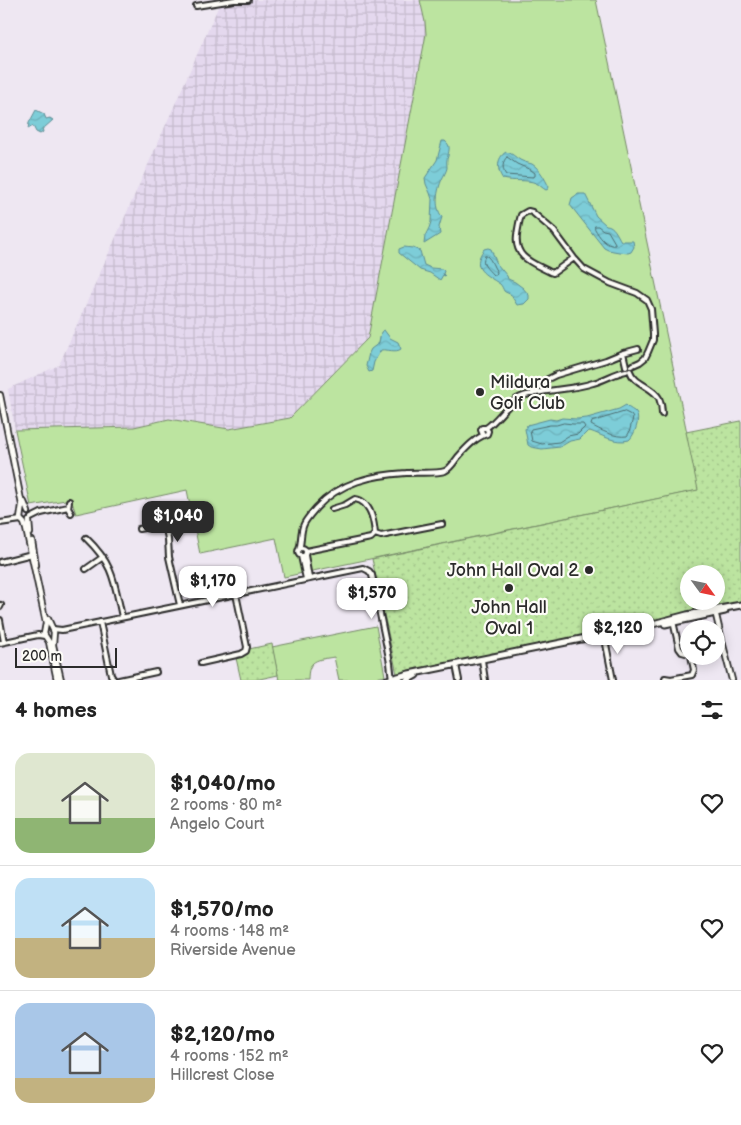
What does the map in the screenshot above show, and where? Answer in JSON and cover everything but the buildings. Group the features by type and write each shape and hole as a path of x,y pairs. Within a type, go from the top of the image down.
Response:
{"main road":[{"path":"393,679 741,606"},
{"path":"393,679 425,672"},
{"path":"407,680 417,674"}],"street":[{"path":"196,6 234,0 248,0"},
{"path":"308,578 300,544 301,532 306,520 324,501 338,490 356,481 379,475 444,471 452,466 462,453 481,435 487,434 487,429 491,424 517,399 533,394 586,385 601,380 645,358 653,340 653,334 651,309 645,298 588,272 581,267 554,231 545,222 532,212 528,211 521,215 516,242 520,253 524,257 553,273 574,258"},
{"path":"533,394 534,386 556,375 638,349"},
{"path":"623,354 627,367 634,378 656,395 661,404 662,414"},
{"path":"0,395 25,508 31,515 29,529 33,554 46,615 49,642 59,680"},
{"path":"13,454 13,466 22,505 21,517 33,554"},
{"path":"332,509 345,505 355,499 361,500 370,512 375,534"},
{"path":"69,501 68,507 71,513"},
{"path":"21,517 24,511 41,513 68,507"},
{"path":"21,517 26,522 41,513"},
{"path":"0,522 21,517"},
{"path":"375,534 381,536 442,524"},
{"path":"139,529 162,525 166,529 169,557 180,605"},
{"path":"303,552 371,538 375,534"},
{"path":"86,538 104,557 113,577 122,617"},
{"path":"0,562 33,554"},
{"path":"86,569 104,557"},
{"path":"0,620 2,642 362,568 367,569 372,575 393,679"},
{"path":"201,663 242,654 246,651 247,648 236,594"},
{"path":"715,611 732,680"},
{"path":"673,620 680,650"},
{"path":"100,622 111,675 114,680"},
{"path":"604,634 614,680"},
{"path":"482,660 485,680"},
{"path":"456,665 460,680"},
{"path":"665,678 673,679 692,674 694,670 693,665"},
{"path":"119,680 156,672"}],"shaded area":[{"path":"241,0 420,0 426,34 368,338 290,418 229,429 169,419 134,427 15,430 8,389 59,365 220,3"}],"green space":[{"path":"420,0 596,0 699,490 284,577 276,538 200,554 187,490 76,514 71,499 31,506 15,430 134,427 169,419 229,429 290,418 368,338 426,34"},
{"path":"741,421 741,603 725,606 725,565 680,565 680,610 707,610 397,674 372,559 698,490 686,432"},
{"path":"376,626 385,676 365,680 339,680 334,657 318,660 312,664 308,673 308,680 279,680 272,647"},
{"path":"272,644 278,675 255,680 241,680 236,658 247,654 249,649"}],"water":[{"path":"36,110 44,114 46,119 50,118 53,120 42,128 43,132 40,134 36,132 33,126 28,129"},
{"path":"442,141 448,144 449,148 447,168 440,184 437,198 439,213 442,217 439,227 440,234 424,244 431,222 432,199 425,178 437,160"},
{"path":"506,152 535,166 544,178 549,187 548,189 546,190 532,182 503,179 499,161"},
{"path":"578,194 585,194 596,216 606,225 613,228 621,241 633,241 634,247 631,252 619,252 604,248 570,205 572,198"},
{"path":"404,247 420,251 424,265 442,269 445,276 443,275 440,280 430,273 420,270 399,253 399,249"},
{"path":"484,249 491,249 497,264 508,279 523,288 529,295 529,299 524,304 517,305 511,295 504,291 500,284 481,270 478,262"},
{"path":"384,330 390,338 398,342 401,349 397,351 381,350 374,362 372,371 369,372 366,366 369,353 379,343 381,332"},
{"path":"626,405 636,413 638,419 635,431 629,440 614,440 590,431 580,439 570,441 560,447 542,449 528,445 525,429 527,425 550,419 587,418 619,409"}],"place":[{"name":"Mildura Golf Club","path":"480,392"},
{"name":"John Hall Oval 2","path":"589,570"},
{"name":"John Hall Oval 1","path":"509,588"}]}
